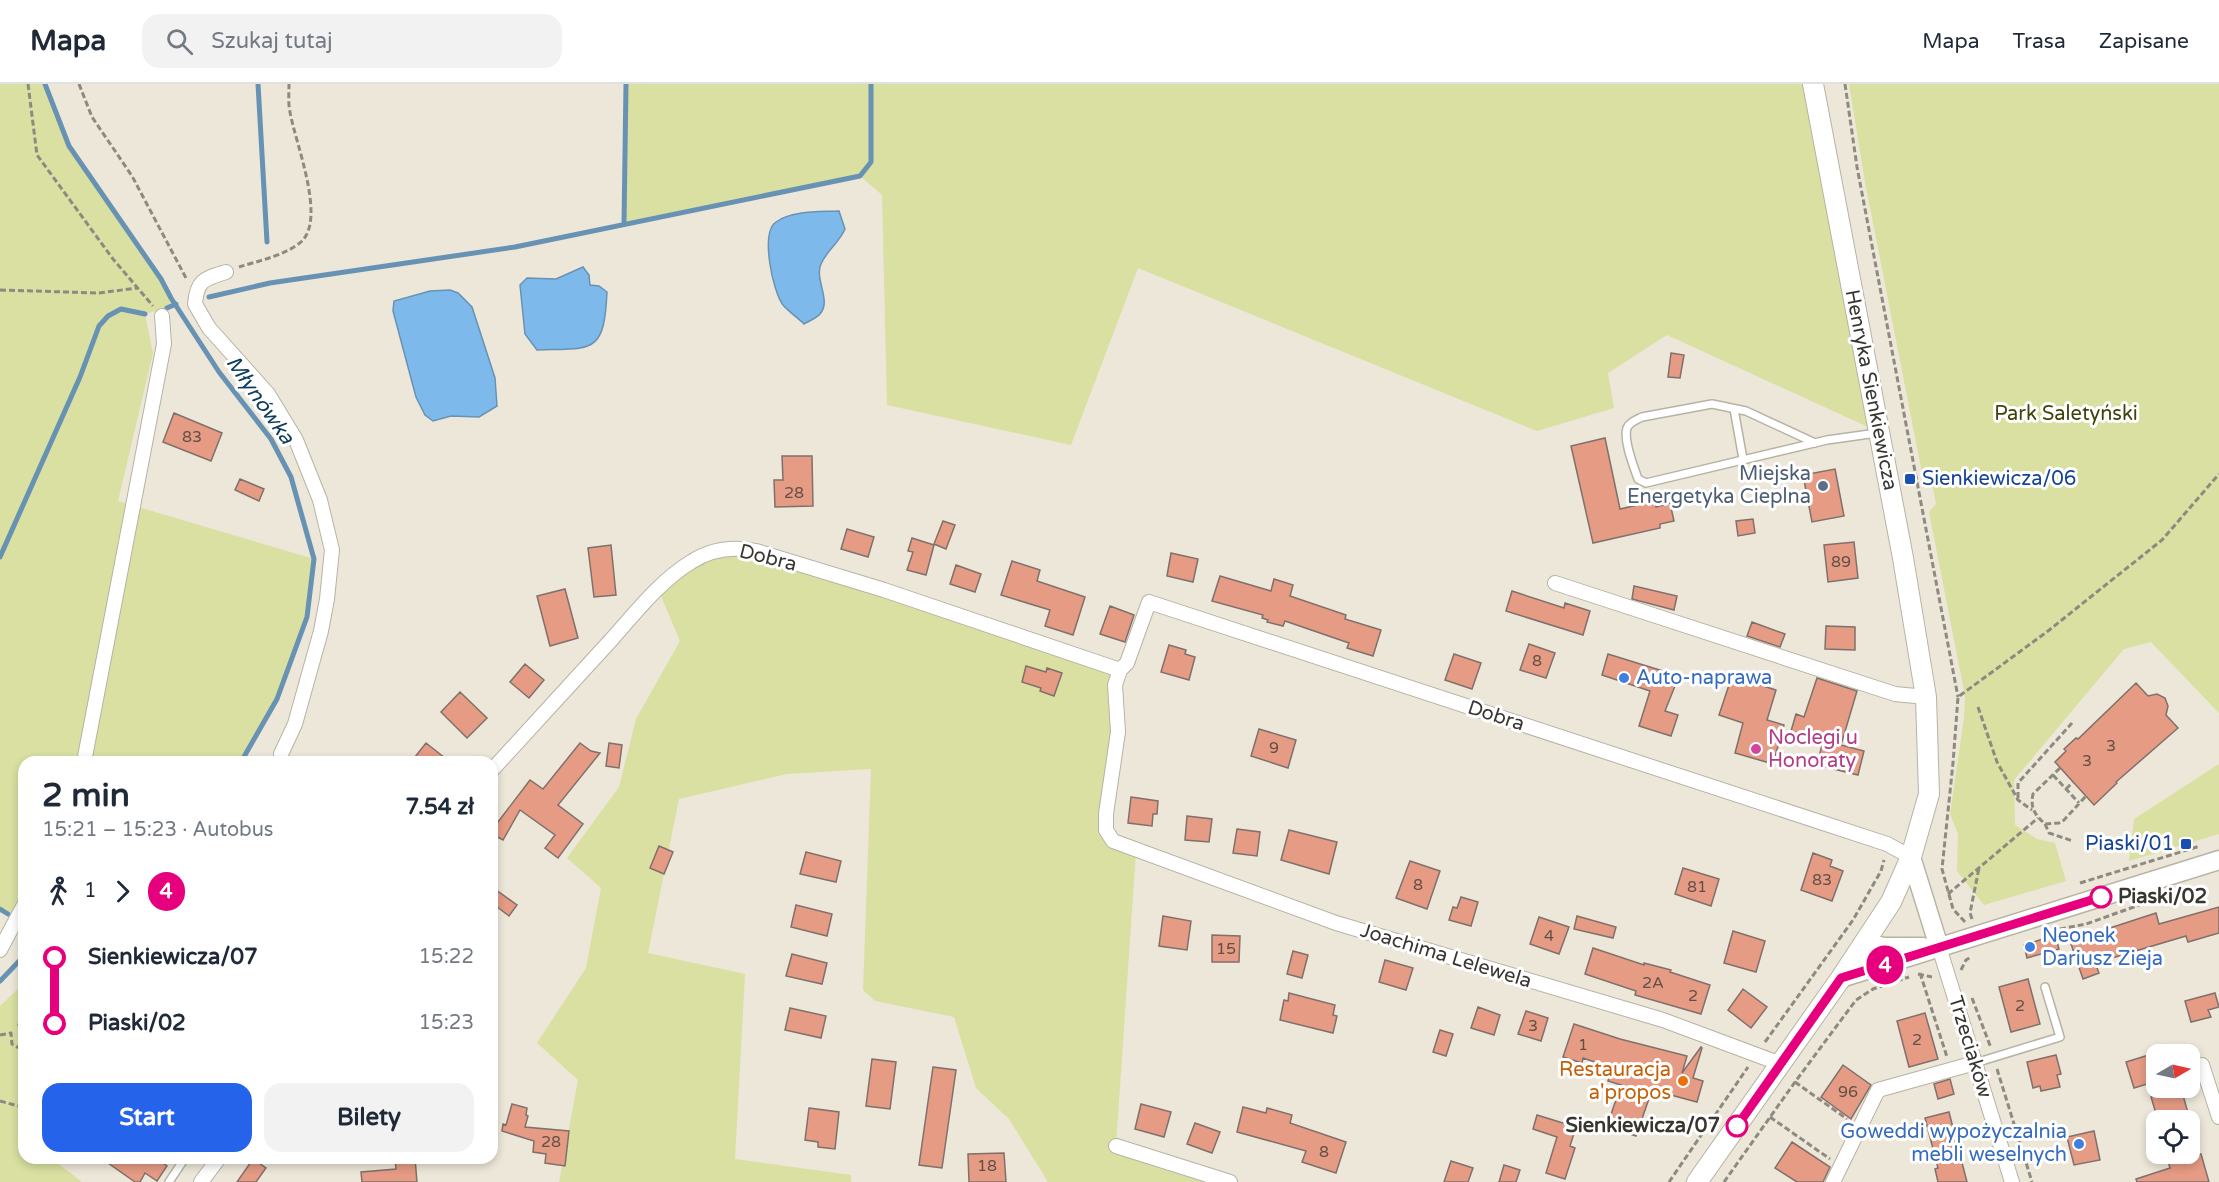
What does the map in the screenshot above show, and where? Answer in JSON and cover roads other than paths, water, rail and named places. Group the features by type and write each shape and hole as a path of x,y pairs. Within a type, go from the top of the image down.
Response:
{"main road":[{"name":"Henryka Sienkiewicza","path":"1696,1182 1782,1064 1891,903 1911,857 1929,794 1926,697 1879,432 1813,84"}],"street":[{"path":"226,272 204,280 199,285 195,304 209,328 268,394 296,440 320,500 332,550 321,631 295,724 281,756"},
{"path":"85,756 164,344 162,316"},
{"name":"Dobra","path":"498,763 658,588 690,562 723,549 741,548 756,551 884,590 1120,670"},
{"path":"1555,583 1895,694 1926,697"},
{"name":"Dobra","path":"1113,841 1106,831 1106,814 1118,732 1115,685 1120,670 1127,663 1149,602 1887,844 1911,857"},
{"name":"Joachima Lelewela","path":"1113,841 1336,923 1663,1020 1782,1064"},
{"path":"1911,857 1940,947"},
{"path":"1841,978 2219,860"},
{"path":"0,950 18,916"},
{"path":"1865,942 1883,946 1940,947"},
{"name":"Trzeciaków","path":"1940,947 2012,1182"},
{"path":"1833,1182 1878,1090 1975,1063"},
{"path":"2202,1065 2219,1118"},
{"path":"1116,1146 1230,1182"},
{"path":"201,1182 214,1164"}],"lane":[{"path":"1815,443 1746,411 1712,404 1642,417 1632,421 1626,437 1638,479 1646,483 1815,443 1879,432"},
{"path":"1734,409 1743,459"},
{"path":"1975,1063 2060,1037 2045,987"},
{"path":"169,1182 181,1164"}],"water":[{"path":"839,211 845,229 819,270 824,296 823,309 817,317 804,324 783,305 775,288 769,250 771,228 776,222 790,215"},
{"path":"583,267 589,275 590,285 599,286 607,292 603,327 598,338 592,344 583,347 537,350 525,334 520,285 527,278 556,279"},
{"path":"450,290 458,293 472,307 495,378 497,406 479,417 451,416 433,421 425,415 416,397 393,311 394,301 430,291"}],"waterway":[{"name":"Młynówka","path":"45,84 69,146 161,279 219,372 271,439 291,477 314,559 307,617 277,699 244,756"},
{"path":"258,84 267,242"},
{"path":"624,224 626,84"},
{"path":"209,297 270,283 515,247 860,176 871,162 871,84"},
{"name":"Młynówka","path":"167,308 176,304"},
{"path":"0,557 80,377 99,326 108,316 121,309 145,314"},
{"path":"0,909 8,914"},
{"name":"Młynówka","path":"0,981 18,962"}],"place":[{"name":"Sienkiewicza/06","path":"1910,479"},
{"name":"Miejska Energetyka Cieplna","path":"1823,486"},
{"name":"Auto-naprawa","path":"1624,678"},
{"name":"Noclegi u Honoraty","path":"1756,749"},
{"name":"Piaski/01","path":"2186,844"},
{"name":"Piaski/02","path":"2101,897"},
{"name":"Neonek Dariusz Zieja","path":"2030,947"},
{"name":"Restauracja a'propos","path":"1683,1081"},
{"name":"Sienkiewicza/07","path":"1737,1126"},
{"name":"Goweddi wypożyczalnia mebli weselnych","path":"2079,1144"}],"park label":[{"name":"Park Saletyński","path":"2066,414"}]}
